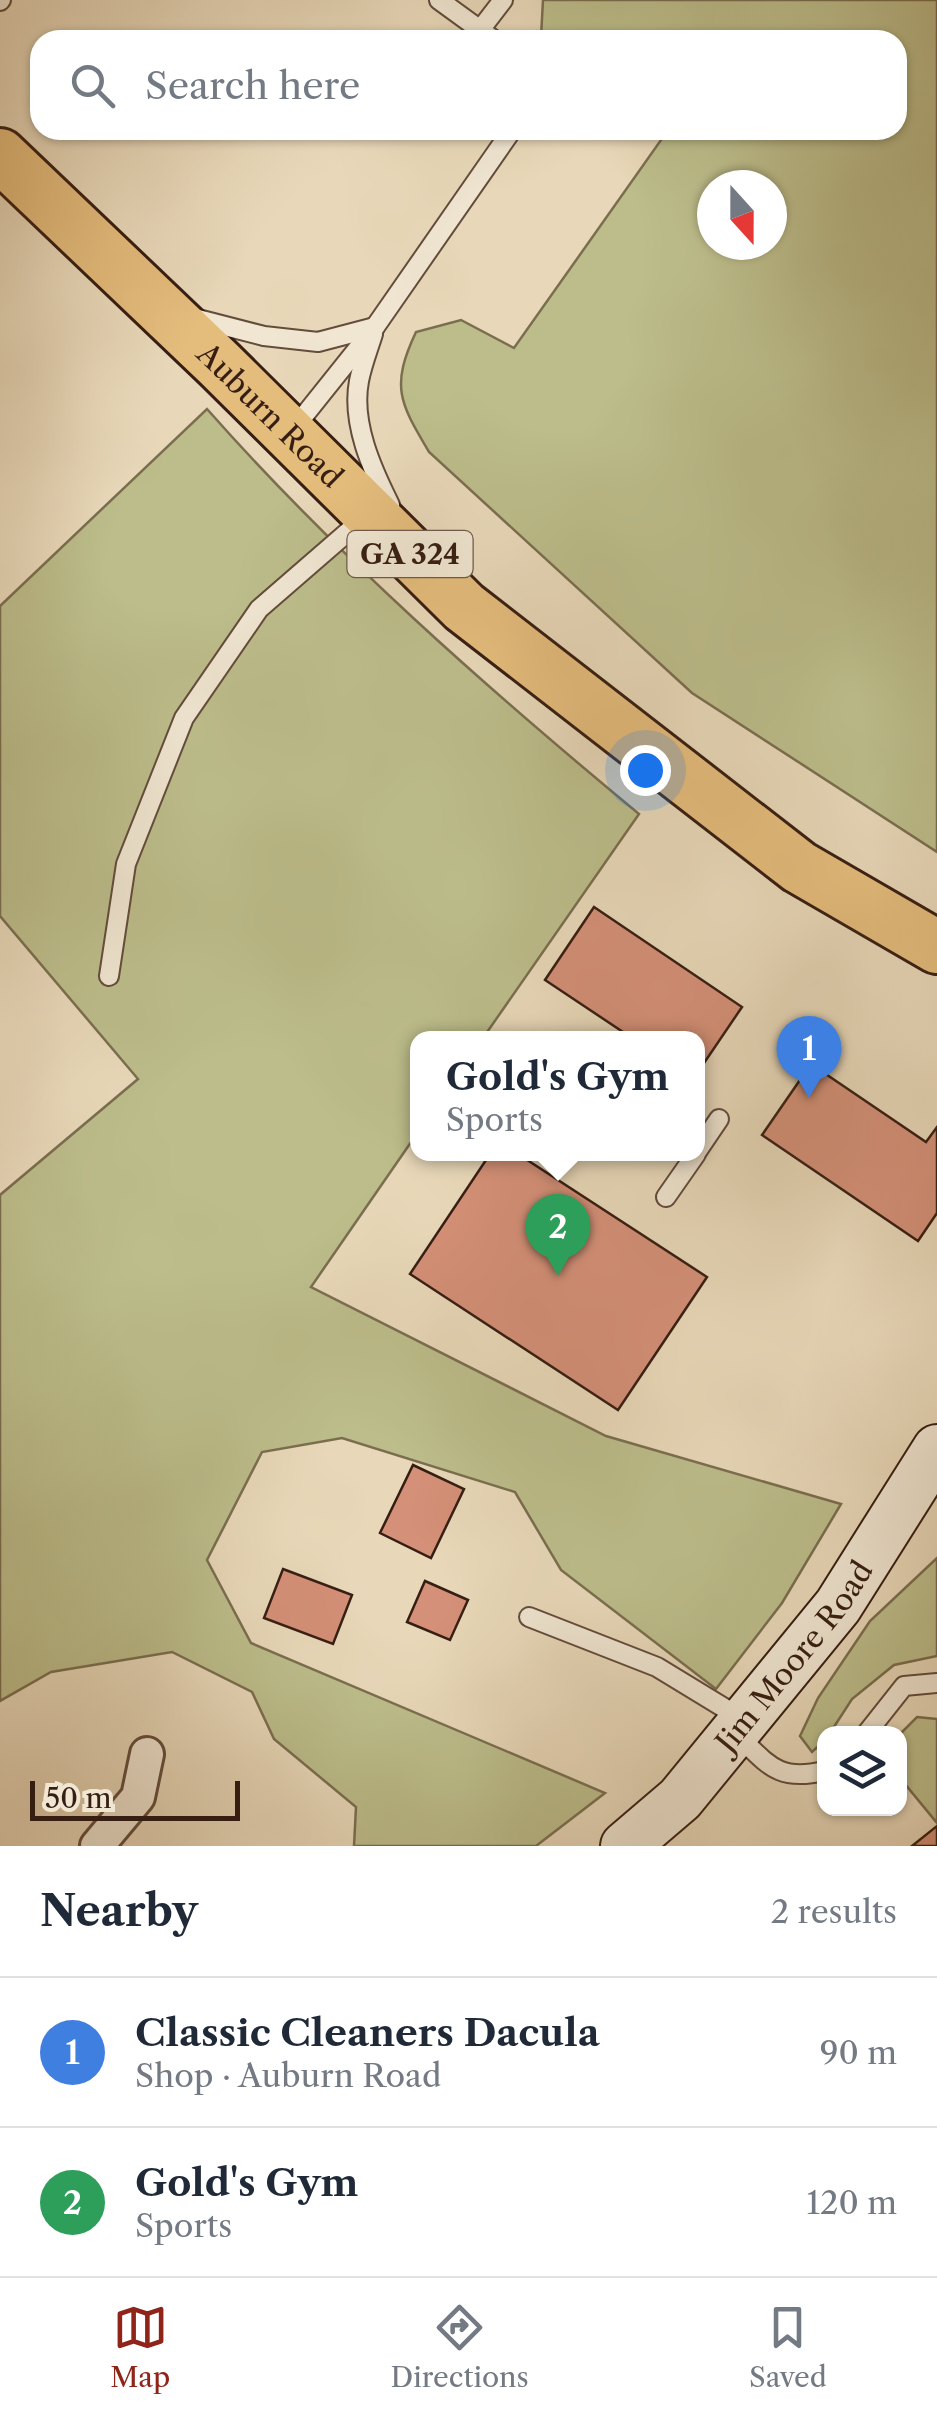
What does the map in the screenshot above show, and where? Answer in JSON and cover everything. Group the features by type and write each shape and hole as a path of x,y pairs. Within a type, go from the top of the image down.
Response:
{"main road":[{"name":"Auburn Road","path":"0,155 464,607 800,867 937,948"}],"street":[{"name":"Jim Moore Road","path":"625,1846 680,1799 838,1606 937,1448"},
{"path":"97,1846 138,1797 146,1754"}],"lane":[{"path":"440,0 480,30"},
{"path":"489,30 503,0"},
{"path":"290,434 375,326 505,140"},
{"path":"162,310 264,336 318,342 375,326"},
{"path":"375,326 358,384 359,424 376,477 416,560"},
{"path":"109,976 126,864 184,718 258,609 369,513"},
{"path":"705,1140 719,1119"},
{"path":"666,1197 691,1161"},
{"path":"529,1617 658,1667 739,1726 772,1768 800,1777 817,1773"},
{"path":"872,1726 904,1686 937,1683"}],"green space":[{"path":"543,0 937,0 937,852 692,693 429,452 405,407 403,367 416,332 461,320 514,348 661,140 907,140 907,30 541,30"},
{"path":"207,409 308,517 415,620 639,814 488,1031 410,1031 410,1144 311,1287 606,1436 841,1504 782,1603 716,1689 561,1570 515,1492 342,1438 262,1452 207,1560 251,1643 605,1793 536,1846 354,1846 356,1807 274,1739 252,1692 172,1652 51,1672 0,1701 0,1195 138,1079 0,916 0,606"},
{"path":"937,1558 937,1656 894,1665 852,1699 835,1726 817,1726 817,1747 812,1752 800,1736 818,1698 870,1621"},
{"path":"917,1717 937,1719 937,1823 907,1787 907,1727"}],"building":[{"path":"594,907 742,1007 705,1062 705,1031 622,1031 545,980"},
{"path":"811,1064 926,1142 937,1127 937,1213 918,1241 762,1135"},
{"path":"485,1161 529,1161 707,1277 618,1410 410,1274"},
{"path":"413,1465 464,1489 431,1558 380,1533"},
{"path":"283,1569 352,1595 333,1644 264,1618"},
{"path":"425,1581 468,1600 450,1640 407,1622"},
{"path":"937,1826 937,1846 912,1846"}],"place":[{"name":"Classic Cleaners Dacula","path":"809,1098"},
{"name":"Gold's Gym","path":"558,1276"}]}
